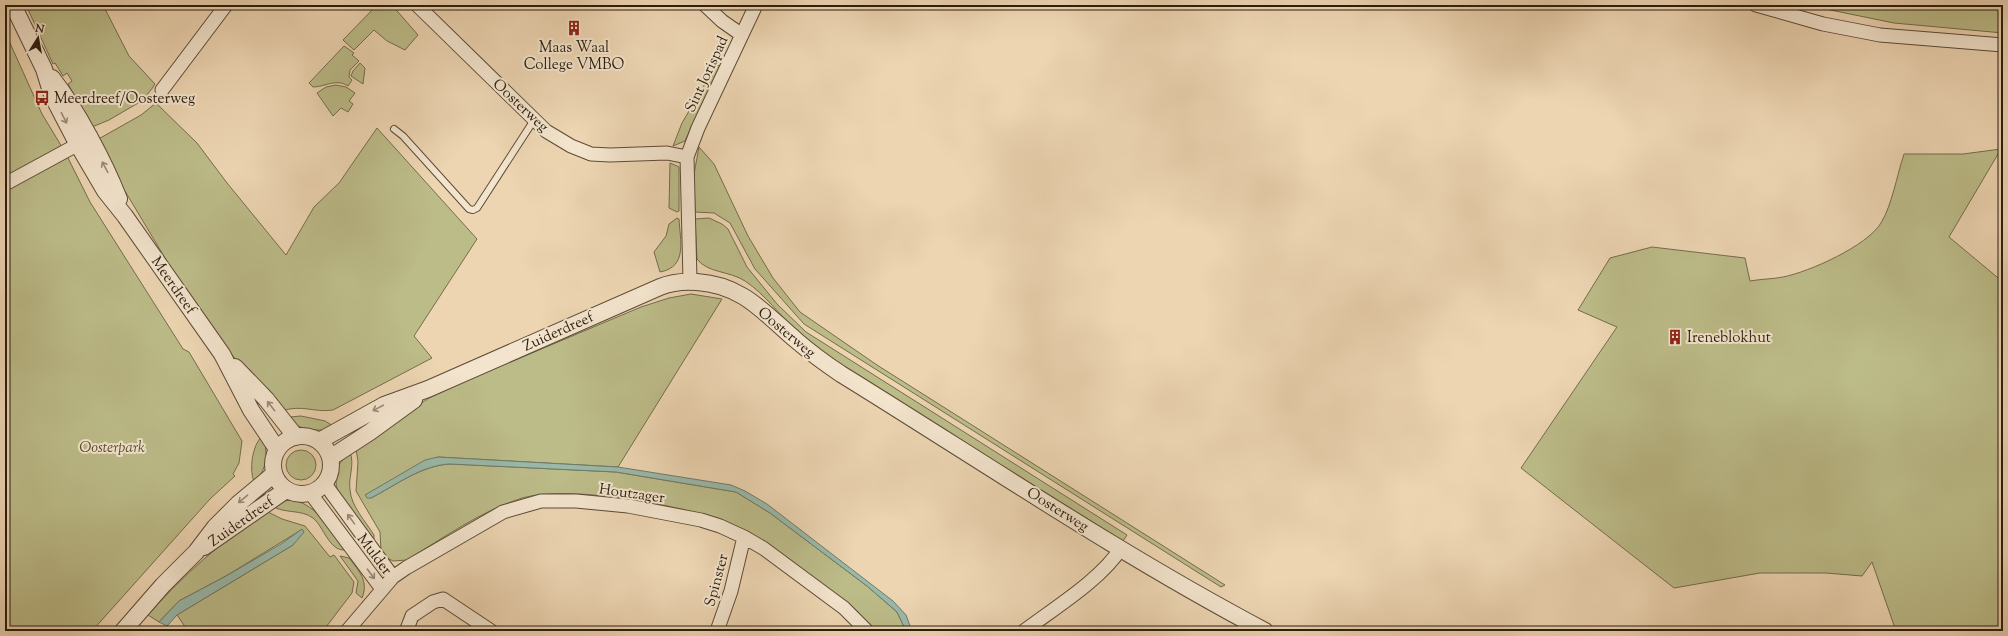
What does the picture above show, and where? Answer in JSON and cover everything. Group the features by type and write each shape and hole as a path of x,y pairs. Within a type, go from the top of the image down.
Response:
{"street":[{"name":"Meerdreef","path":"13,5 44,69 52,95 83,142 105,191 125,216 222,354 251,410 277,449"},
{"path":"162,90 226,5"},
{"name":"Oosterweg","path":"417,5 546,131 571,146 591,154 610,155 667,153 687,158"},
{"path":"704,5 722,22 742,35"},
{"name":"Sint Jorispad","path":"687,158 698,128 756,5"},
{"path":"1756,5 1823,24 1880,35 2003,45"},
{"path":"5,184 83,142"},
{"path":"687,158 690,281"},
{"name":"Oosterweg","path":"690,281 712,283 731,288 748,299 820,360 1121,548 1224,609 1265,631"},
{"name":"Zuiderdreef","path":"319,441 384,405 428,389 637,296 671,283 690,281"},
{"name":"Meerdreef","path":"222,354 266,399 296,437"},
{"name":"Zuiderdreef","path":"330,458 370,432 428,389"},
{"path":"296,437 308,437 319,441 324,446 330,458 331,467 325,484 310,494 294,494 280,486 272,466 277,449 288,439 296,437"},
{"name":"Zuiderdreef","path":"124,631 163,585 196,552 215,527 238,504 274,474"},
{"name":"Mulder","path":"325,484 393,577"},
{"name":"Zuiderdreef","path":"196,552 286,490"},
{"name":"Mulder","path":"310,494 382,589 348,631"},
{"name":"Houtzager","path":"382,589 393,577 503,512 541,501 576,501 628,506 701,520 720,526 763,548 844,608 867,631"},
{"name":"Spinster","path":"718,631 731,591 744,537"},
{"path":"1024,631 1094,578 1115,558 1121,548"},
{"path":"409,631 408,629 412,616 433,602 443,600 491,631"}],"lane":[{"path":"394,129 403,136 469,209 473,210 477,208 534,120"}],"green space":[{"path":"26,5 103,5 129,56 155,84 145,99 109,120 92,127 68,84 72,81 67,73 63,76 55,63 53,64"},
{"path":"377,5 392,5 418,35 405,50 387,41 374,30 354,50 343,40"},
{"path":"1806,5 2003,5 2003,33 1894,23"},
{"name":"Oosterpark","path":"5,32 42,114 65,152 90,202 183,349 189,352 242,441 239,463 233,474 235,476 210,499 92,631 5,631"},
{"path":"344,46 354,53 352,55 359,61 350,70 349,77 352,80 348,86 335,83 313,87 309,83"},
{"path":"360,63 365,68 363,84 351,76 353,71"},
{"path":"716,65 720,66 685,141 673,146 682,123"},
{"path":"336,85 346,87 355,93 349,101 353,104 348,112 341,108 333,116 317,93 326,87"},
{"path":"156,103 197,143 227,183 286,255 314,207 339,183 377,128 477,239 414,336 432,358 333,410 326,411 296,408 281,411 226,348 168,263 95,141 141,115"},
{"path":"699,147 714,164 748,236 773,278 800,312 877,365 1225,585 1221,587 804,324 755,269 730,223 714,213 695,212 694,174"},
{"path":"2001,149 1949,237 2003,282 2003,631 1896,631 1872,562 1862,576 1826,573 1760,573 1674,588 1521,468 1617,327 1578,310 1610,258 1652,247 1745,258 1750,281 1779,278 1794,274 1822,264 1836,257 1851,249 1874,232 1885,216 1904,154 1963,154"},
{"path":"670,163 679,167 679,211 677,212 669,208"},
{"path":"677,218 679,219 681,244 679,259 675,265 660,272 654,252 666,236 669,224"},
{"path":"709,218 722,224 728,229 747,267 777,304 806,332 1127,535 1123,541 831,359 802,336 760,293 745,281 733,275 701,264 697,259 695,219"},
{"path":"691,294 722,299 618,467 438,457 365,495 371,498 420,472 440,465 451,464 616,472 736,492 770,513 867,586 897,612 906,631 874,631 855,609 841,598 780,552 741,529 721,520 695,512 633,500 570,494 543,494 522,498 507,503 477,518 448,534 407,560 393,561 387,558 381,551 380,532 356,491 358,462 356,448 429,398 463,382 641,307 669,298"},
{"path":"301,416 325,421 335,427 325,430 309,429 294,424 290,417"},
{"path":"262,436 266,448 266,460 262,473 254,482 252,477 252,458 256,446"},
{"path":"301,450 307,451 315,459 315,471 307,479 301,480 295,479 287,471 286,465 287,459 295,451"},
{"path":"350,452 352,462 350,485 351,496 359,514 374,535 374,539 372,539 338,492 336,481 337,470 342,460"},
{"path":"293,500 310,507 317,513 345,550 335,547 331,543 313,518 303,513 282,510 272,506 283,501"},
{"path":"266,511 282,519 305,526 330,557 334,555 354,582 352,593 323,631 188,631 177,615 293,545 301,530 226,576 179,601 159,622 148,615 189,572 218,547"},
{"path":"340,556 349,558 362,576 364,581 364,592 362,598 356,593 358,581"}],"shaded area":[{"path":"438,457 618,467 731,485 745,491 767,504 893,601 906,615 912,631 906,631 897,612 867,586 770,513 736,492 616,472 450,464 440,465 419,472 371,498 367,498 365,495 425,460"},
{"path":"302,529 304,532 293,545 177,615 167,626 159,622 179,601 281,544"}],"place":[{"name":"Maas Waal College VMBO","path":"574,28"},
{"name":"Meerdreef/Oosterweg","path":"42,98"},
{"name":"Ireneblokhut","path":"1675,337"}]}
